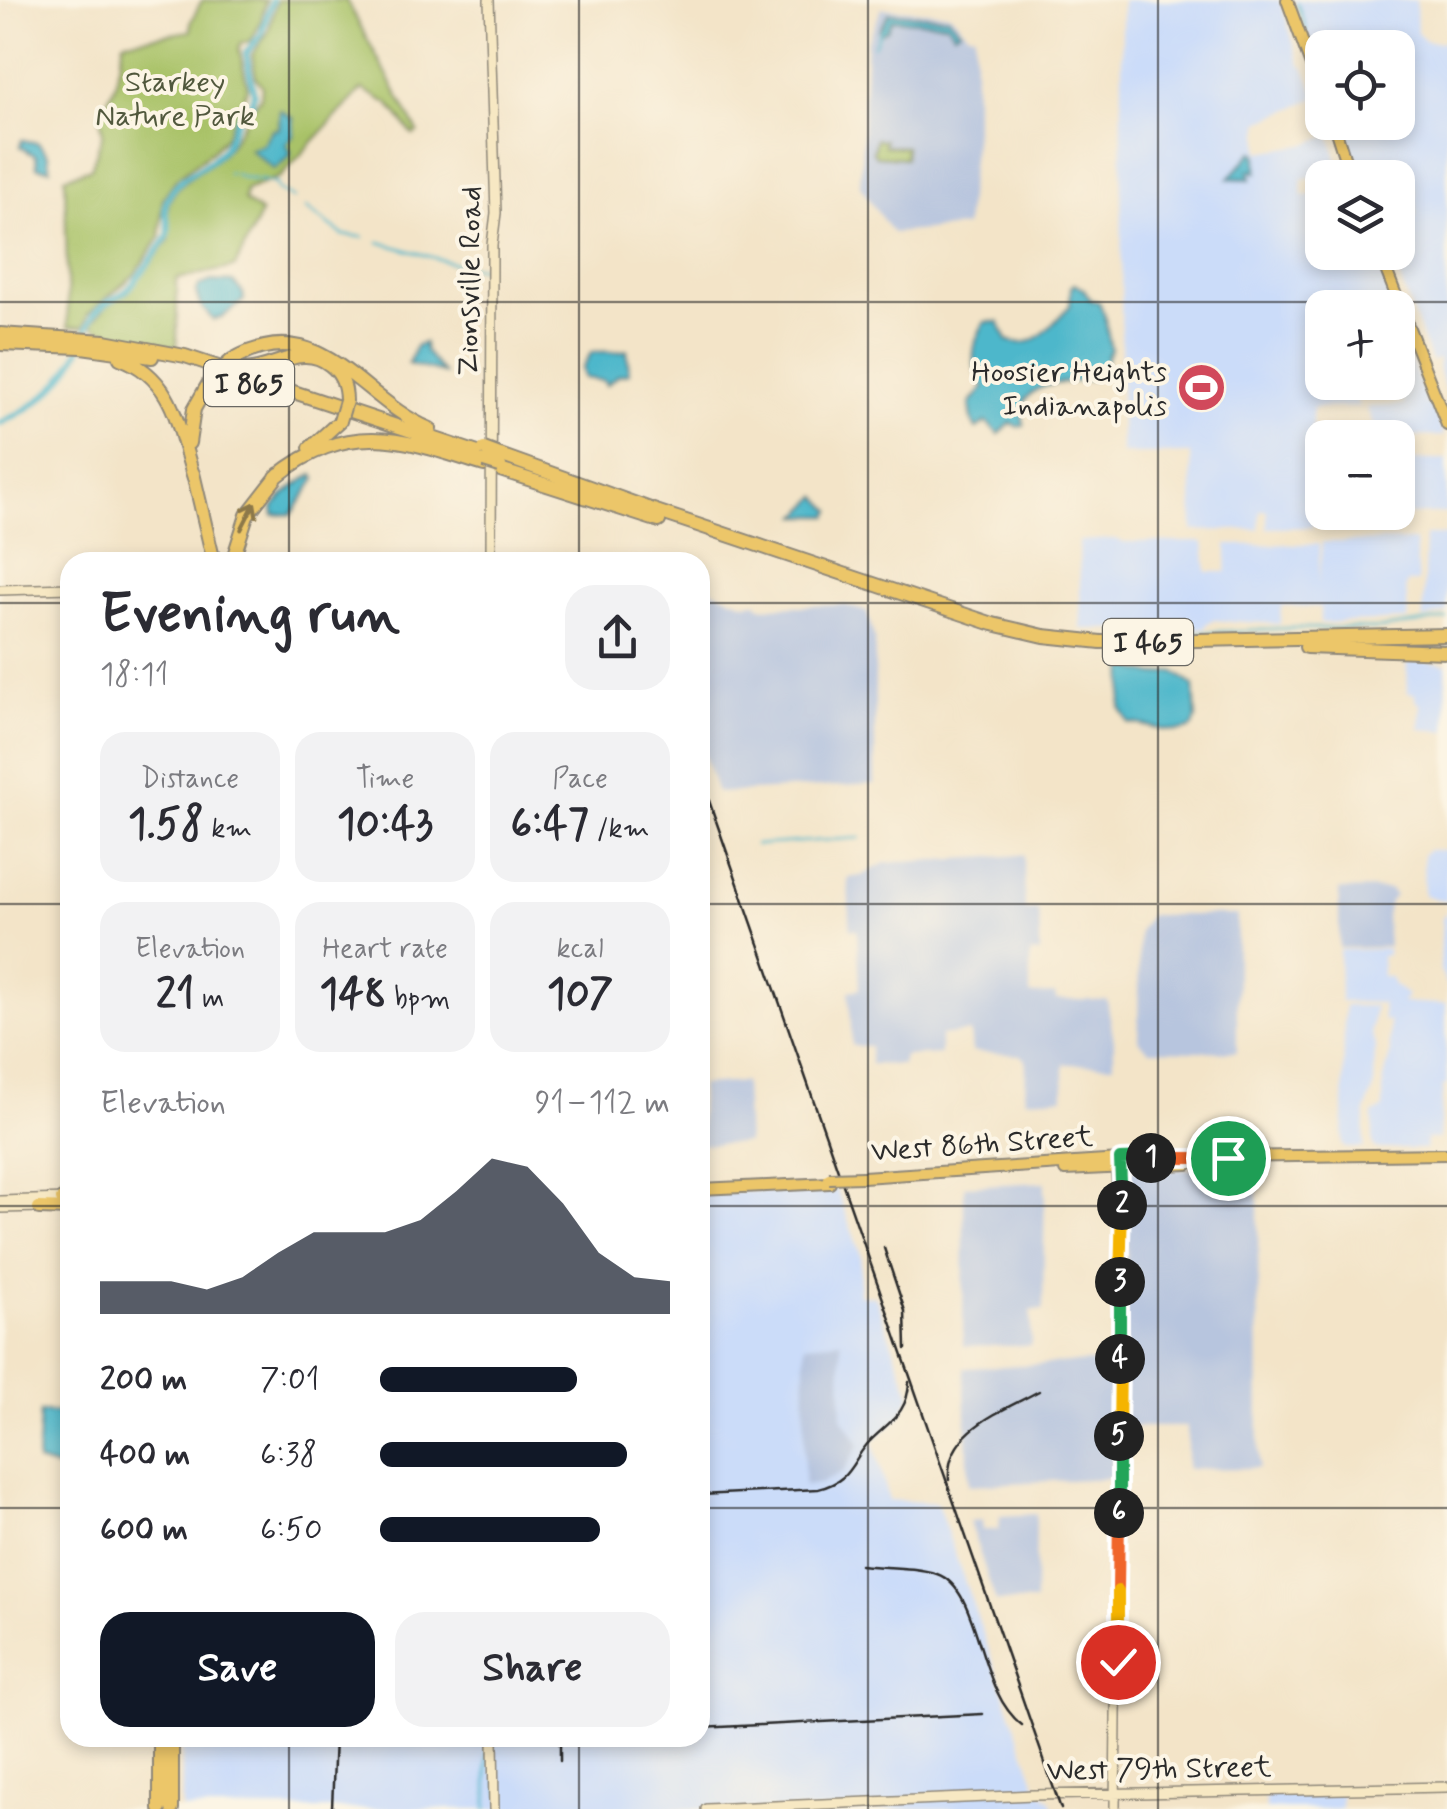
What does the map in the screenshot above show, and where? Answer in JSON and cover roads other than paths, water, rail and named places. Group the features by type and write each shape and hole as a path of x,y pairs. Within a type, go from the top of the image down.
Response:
{"highway":[{"path":"0,334 95,347 132,362 161,386 174,409 212,552"},
{"path":"0,344 60,344"},
{"path":"194,478 190,424 200,395 232,360 270,346 318,352 340,364 404,417 484,457"},
{"name":"I 865","path":"95,347 209,363 500,463 656,511"},
{"name":"I 865","path":"95,347 225,376 484,457"},
{"path":"209,363 249,370 296,356 319,358 340,376 346,401 340,421 276,477 248,515 235,552"},
{"path":"276,477 320,448 367,438 404,440 484,457"},
{"path":"500,463 577,494 593,493"},
{"name":"I 465","path":"614,500 749,551 987,630 1056,647 1114,650 1447,643"},
{"name":"I 465","path":"656,511 993,624 1054,638 1110,642 1447,634"},
{"path":"1325,637 1447,625"},
{"path":"1306,646 1447,652"},
{"path":"40,1208 60,1204"},
{"path":"160,1747 160,1809"},
{"path":"172,1747 172,1809"}],"main road":[{"name":"Zionsville Road","path":"489,0 496,202 492,245 491,552"},
{"path":"1287,0 1305,49"},
{"path":"1388,270 1447,424"},
{"path":"0,590 60,588"},
{"name":"West 86th Street","path":"710,1186 1120,1162 1447,1157"},
{"path":"1115,1809 1120,1162"},
{"name":"West 86th Street","path":"864,1179 949,1179 1120,1162"},
{"path":"949,1179 950,1175 970,1171"},
{"path":"0,1205 60,1202"},
{"path":"0,1205 40,1208"},
{"path":"493,1747 494,1809"},
{"name":"West 79th Street","path":"706,1809 1447,1786"}],"water":[{"path":"889,13 948,17 960,30 954,33 947,23 892,19 881,33"},
{"path":"280,110 293,118 294,135 286,144 291,152 289,157 274,169 250,149 263,144 272,130 279,129"},
{"path":"22,140 38,143 48,155 50,169 37,167 36,156 20,147"},
{"path":"1253,152 1257,154 1257,172 1249,171 1251,179 1229,178"},
{"path":"211,281 233,282 244,300 213,320 200,305 196,292 199,286"},
{"path":"1074,284 1084,289 1090,300 1099,302 1104,314 1111,349 1104,377 1036,390 1023,409 1024,425 1011,423 999,434 986,422 976,429 970,404 984,387 974,354 985,322 999,322 1007,340 1018,343 1035,339 1070,306"},
{"path":"424,343 425,351 443,373 408,364 416,346"},
{"path":"627,350 629,373 606,385 604,381 584,378 582,369 591,353"},
{"path":"314,475 316,479 292,514 274,515 273,507 282,497"},
{"path":"818,496 832,511 829,516 799,516"},
{"path":"1125,670 1156,675 1174,671 1194,686 1193,727 1170,731 1129,723 1121,708"},
{"path":"40,1412 60,1413 60,1468 37,1462"}],"waterway":[{"path":"0,423 38,402 58,383 74,360 96,312 127,290 168,235 165,209 172,191 219,154 251,103 254,94 246,53 261,35 272,0"},
{"path":"1297,4 1306,30"},
{"path":"874,46 880,31"},
{"path":"235,174 276,184 278,190 294,198"},
{"path":"306,208 343,235 363,237"},
{"path":"379,242 463,266 485,268"},
{"path":"1176,634 1290,628 1378,629 1447,619"},
{"path":"755,845 860,838"},
{"path":"487,1809 488,1747"},
{"path":"498,1780 502,1797"}],"railway":[{"path":"710,804 1061,1809"},
{"path":"884,1248 905,1311 906,1349"},
{"path":"710,1494 818,1489 838,1481 901,1409 909,1382"},
{"path":"949,1480 950,1463 966,1435 1039,1391"},
{"path":"860,1565 928,1571 952,1584 972,1620 996,1689 1022,1725"},
{"path":"710,1728 983,1714"},
{"path":"332,1807 335,1747"},
{"path":"560,1747 560,1761"}],"place":[{"name":"Hoosier Heights Indianapolis","path":"1202,388"}],"park label":[{"name":"Starkey Nature Park","path":"175,98"}]}
